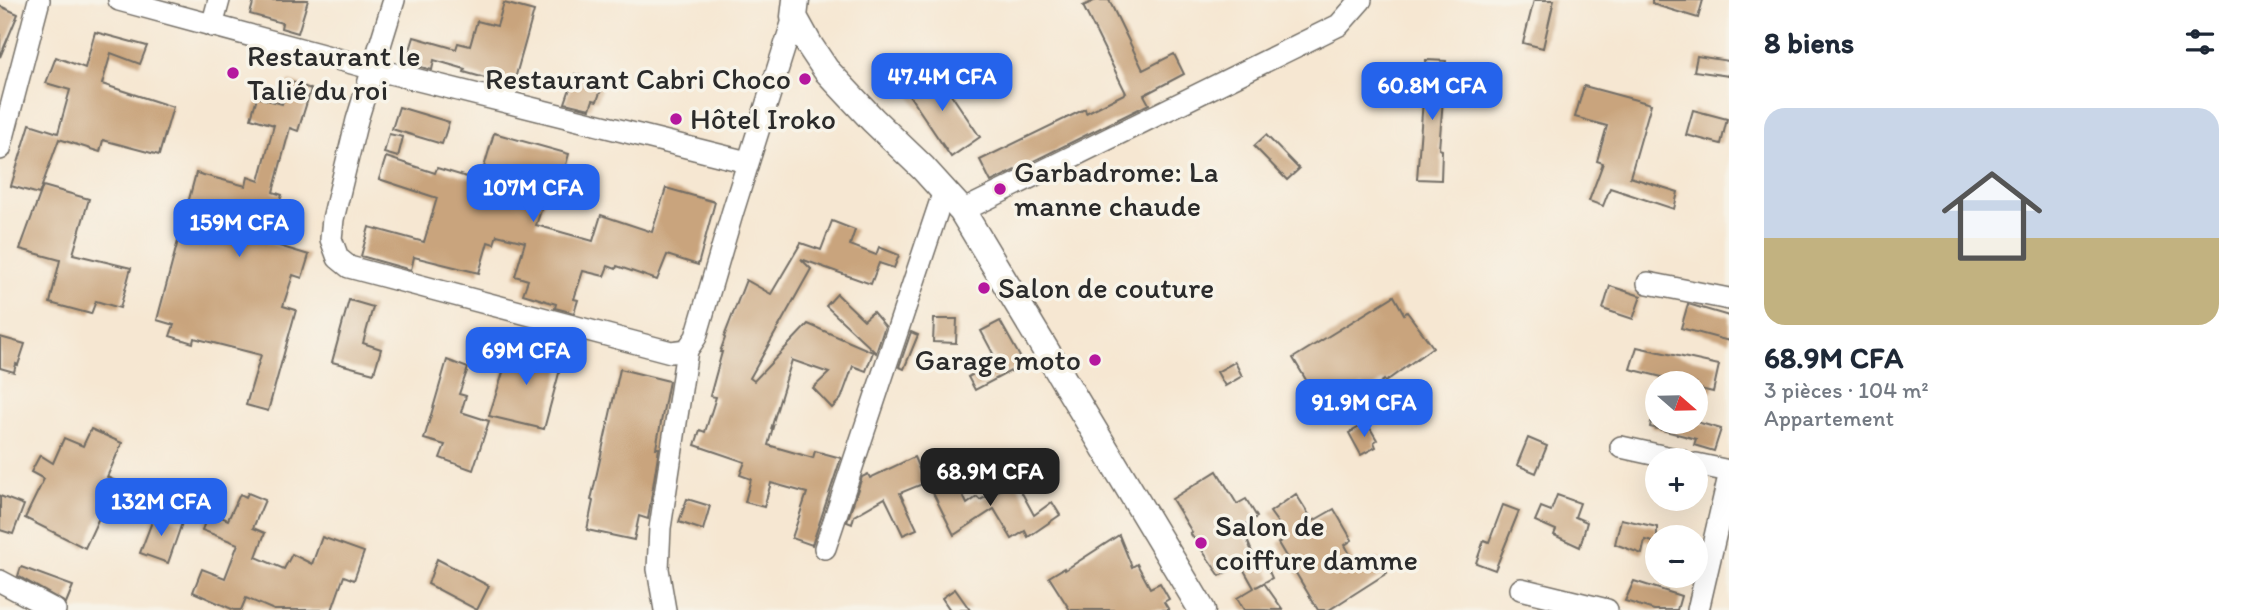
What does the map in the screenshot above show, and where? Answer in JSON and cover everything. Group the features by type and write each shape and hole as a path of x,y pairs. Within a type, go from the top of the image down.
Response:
{"street":[{"path":"0,149 38,0"},
{"path":"119,0 374,69 747,162"},
{"path":"212,26 219,0"},
{"path":"394,0 357,120 333,219 331,239 338,258 349,267 657,349 671,352 687,350"},
{"path":"961,211 1339,25 1361,0"},
{"path":"795,8 810,46 826,70 961,211 1202,610"},
{"path":"665,610 658,569 660,528 687,350 696,337 795,8"},
{"path":"825,548 944,191"},
{"path":"1648,283 1729,299"},
{"path":"1621,447 1645,452"},
{"path":"1698,610 1729,474 1708,468"},
{"path":"0,581 55,610"},
{"path":"1521,589 1607,610"}],"building":[{"path":"254,0 308,0 298,33 281,28 282,23 250,14"},
{"path":"1096,0 1109,0 1143,70 1174,54 1184,74 1144,95 1149,104 991,182 980,160 1085,109 1086,113 1126,93 1083,6"},
{"path":"1534,0 1554,0 1543,48 1523,43"},
{"path":"1652,0 1703,0 1698,18 1652,4"},
{"path":"504,3 534,11 513,86 434,60 432,70 406,63 414,37 456,49 458,43 470,46 477,21 497,26"},
{"path":"0,6 18,14 0,57"},
{"path":"95,32 147,46 140,64 111,53 102,84 173,107 159,155 103,140 100,152 59,139 39,194 11,186 30,124 58,133 70,90 46,83 56,57 85,68"},
{"path":"1697,56 1729,61 1729,76 1694,71"},
{"path":"1426,60 1446,61 1439,149 1442,150 1441,180 1417,179"},
{"path":"934,69 980,137 951,157 905,89"},
{"path":"575,74 603,84 597,101 593,100 590,109 565,103"},
{"path":"289,81 311,89 298,131 290,128 273,192 282,195 266,242 309,255 302,278 293,275 283,306 296,310 268,411 246,405 261,355 194,338 193,343 170,336 174,325 157,320 196,173 246,186 248,177 259,181 274,125 251,118 257,97 282,104"},
{"path":"1584,86 1651,104 1630,177 1678,192 1674,209 1610,188 1603,206 1589,201 1603,163 1597,161 1607,126 1575,117"},
{"path":"399,107 449,122 442,144 392,129"},
{"path":"1693,110 1727,119 1721,144 1686,135"},
{"path":"494,133 569,154 558,193 548,190 536,225 593,241 601,215 652,232 666,188 715,202 698,265 667,255 657,280 617,266 616,269 608,266 604,276 583,271 574,299 578,300 574,313 555,308 556,304 523,294 528,280 515,276 525,242 497,235 494,244 488,242 479,273 414,257 411,270 361,256 369,227 424,242 437,198 379,179 386,157 435,173 437,168 480,181"},
{"path":"389,134 403,137 398,157 384,153"},
{"path":"1266,135 1299,169 1287,180 1254,146"},
{"path":"43,186 89,199 73,254 131,268 120,308 96,301 91,314 50,303 60,260 20,249"},
{"path":"832,221 855,230 850,245 876,255 879,247 899,255 894,268 879,263 871,284 801,259 811,269 750,378 754,381 808,324 873,352 866,371 853,366 841,399 832,408 813,388 829,373 792,360 768,445 813,458 815,451 841,458 812,545 792,538 807,493 771,483 764,507 745,502 751,479 740,475 745,462 695,445 700,430 705,432 716,397 710,396 720,352 746,280 771,294 801,243 821,250"},
{"path":"1610,286 1641,296 1633,319 1603,309"},
{"path":"837,294 864,320 873,312 885,326 876,353 826,306"},
{"path":"1394,296 1404,314 1407,312 1433,347 1385,382 1384,380 1367,392 1363,385 1324,410 1293,358"},
{"path":"349,300 373,307 363,343 381,349 374,373 332,362"},
{"path":"1688,304 1729,316 1729,341 1681,328"},
{"path":"934,319 957,319 956,343 933,342"},
{"path":"1000,321 1024,364 975,390 968,377 997,361 981,331"},
{"path":"911,332 918,335 904,369 899,367"},
{"path":"0,337 25,344 14,372 0,368"},
{"path":"510,341 537,350 536,355 562,362 544,429 489,416 508,357 505,356"},
{"path":"1637,347 1719,365 1713,392 1708,391 1708,371 1645,373 1630,369"},
{"path":"447,360 468,368 459,394 466,396 461,412 489,421 473,470 440,458 445,445 424,439"},
{"path":"1235,362 1242,376 1225,386 1217,372"},
{"path":"620,369 669,381 656,448 659,448 648,519 639,516 634,540 587,530 593,501 591,500"},
{"path":"1367,423 1377,440 1374,442 1376,447 1361,455 1349,433"},
{"path":"1708,425 1721,429 1714,451 1694,445 1696,439 1677,434 1708,434"},
{"path":"91,429 122,443 107,477 116,481 85,548 25,518 44,479 31,472 40,455 53,463 64,438 83,446"},
{"path":"1528,438 1547,446 1536,473 1517,465"},
{"path":"914,457 925,483 900,493 917,529 903,535 885,498 854,516 852,524 847,522 862,477 868,474 870,478"},
{"path":"1217,471 1237,504 1246,499 1257,517 1242,527 1254,557 1261,553 1272,578 1256,587 1264,583 1283,610 1244,610 1237,598 1254,588 1240,563 1220,576 1190,533 1192,532 1172,499"},
{"path":"952,472 967,504 977,497 980,500 1016,482 1034,515 1052,502 1060,515 1028,537 1025,531 1012,539 994,509 954,535 928,483"},
{"path":"248,493 265,500 253,528 265,533 256,557 284,569 292,554 312,564 322,537 364,552 354,580 344,576 332,610 274,610 246,598 241,610 234,610 193,592 202,569 225,578 238,544 202,530 209,512 228,520 240,494 246,497"},
{"path":"1296,494 1313,521 1334,509 1352,540 1345,545 1358,569 1378,558 1387,573 1329,610 1318,610 1278,543 1288,537 1270,512"},
{"path":"1557,495 1580,503 1575,517 1587,522 1580,547 1554,535 1556,530 1535,521 1541,507 1551,511"},
{"path":"0,496 24,505 13,534 0,530"},
{"path":"687,499 710,506 703,530 679,522"},
{"path":"1503,505 1519,511 1495,570 1476,563 1484,540 1489,542"},
{"path":"155,514 182,523 168,563 140,553"},
{"path":"1621,519 1648,525 1645,525 1642,554 1615,544"},
{"path":"1119,535 1132,567 1137,564 1150,588 1160,583 1169,599 1164,602 1169,610 1070,610 1049,577 1064,568 1065,570"},
{"path":"437,559 489,586 477,610 428,584"},
{"path":"21,567 73,586 66,603 18,576"},
{"path":"1634,581 1645,585 1645,588 1656,588 1681,596 1677,610 1654,610 1625,601"},
{"path":"955,589 970,610 950,610 942,598"}],"place":[{"name":"Restaurant le Talié du roi","path":"233,73"},
{"name":"Restaurant Cabri Choco","path":"805,79"},
{"name":"Hôtel Iroko","path":"676,119"},
{"name":"Garbadrome: La manne chaude","path":"1000,189"},
{"name":"Salon de couture","path":"984,288"},
{"name":"Garage moto","path":"1095,360"},
{"name":"Salon de coiffure damme","path":"1201,543"}]}
